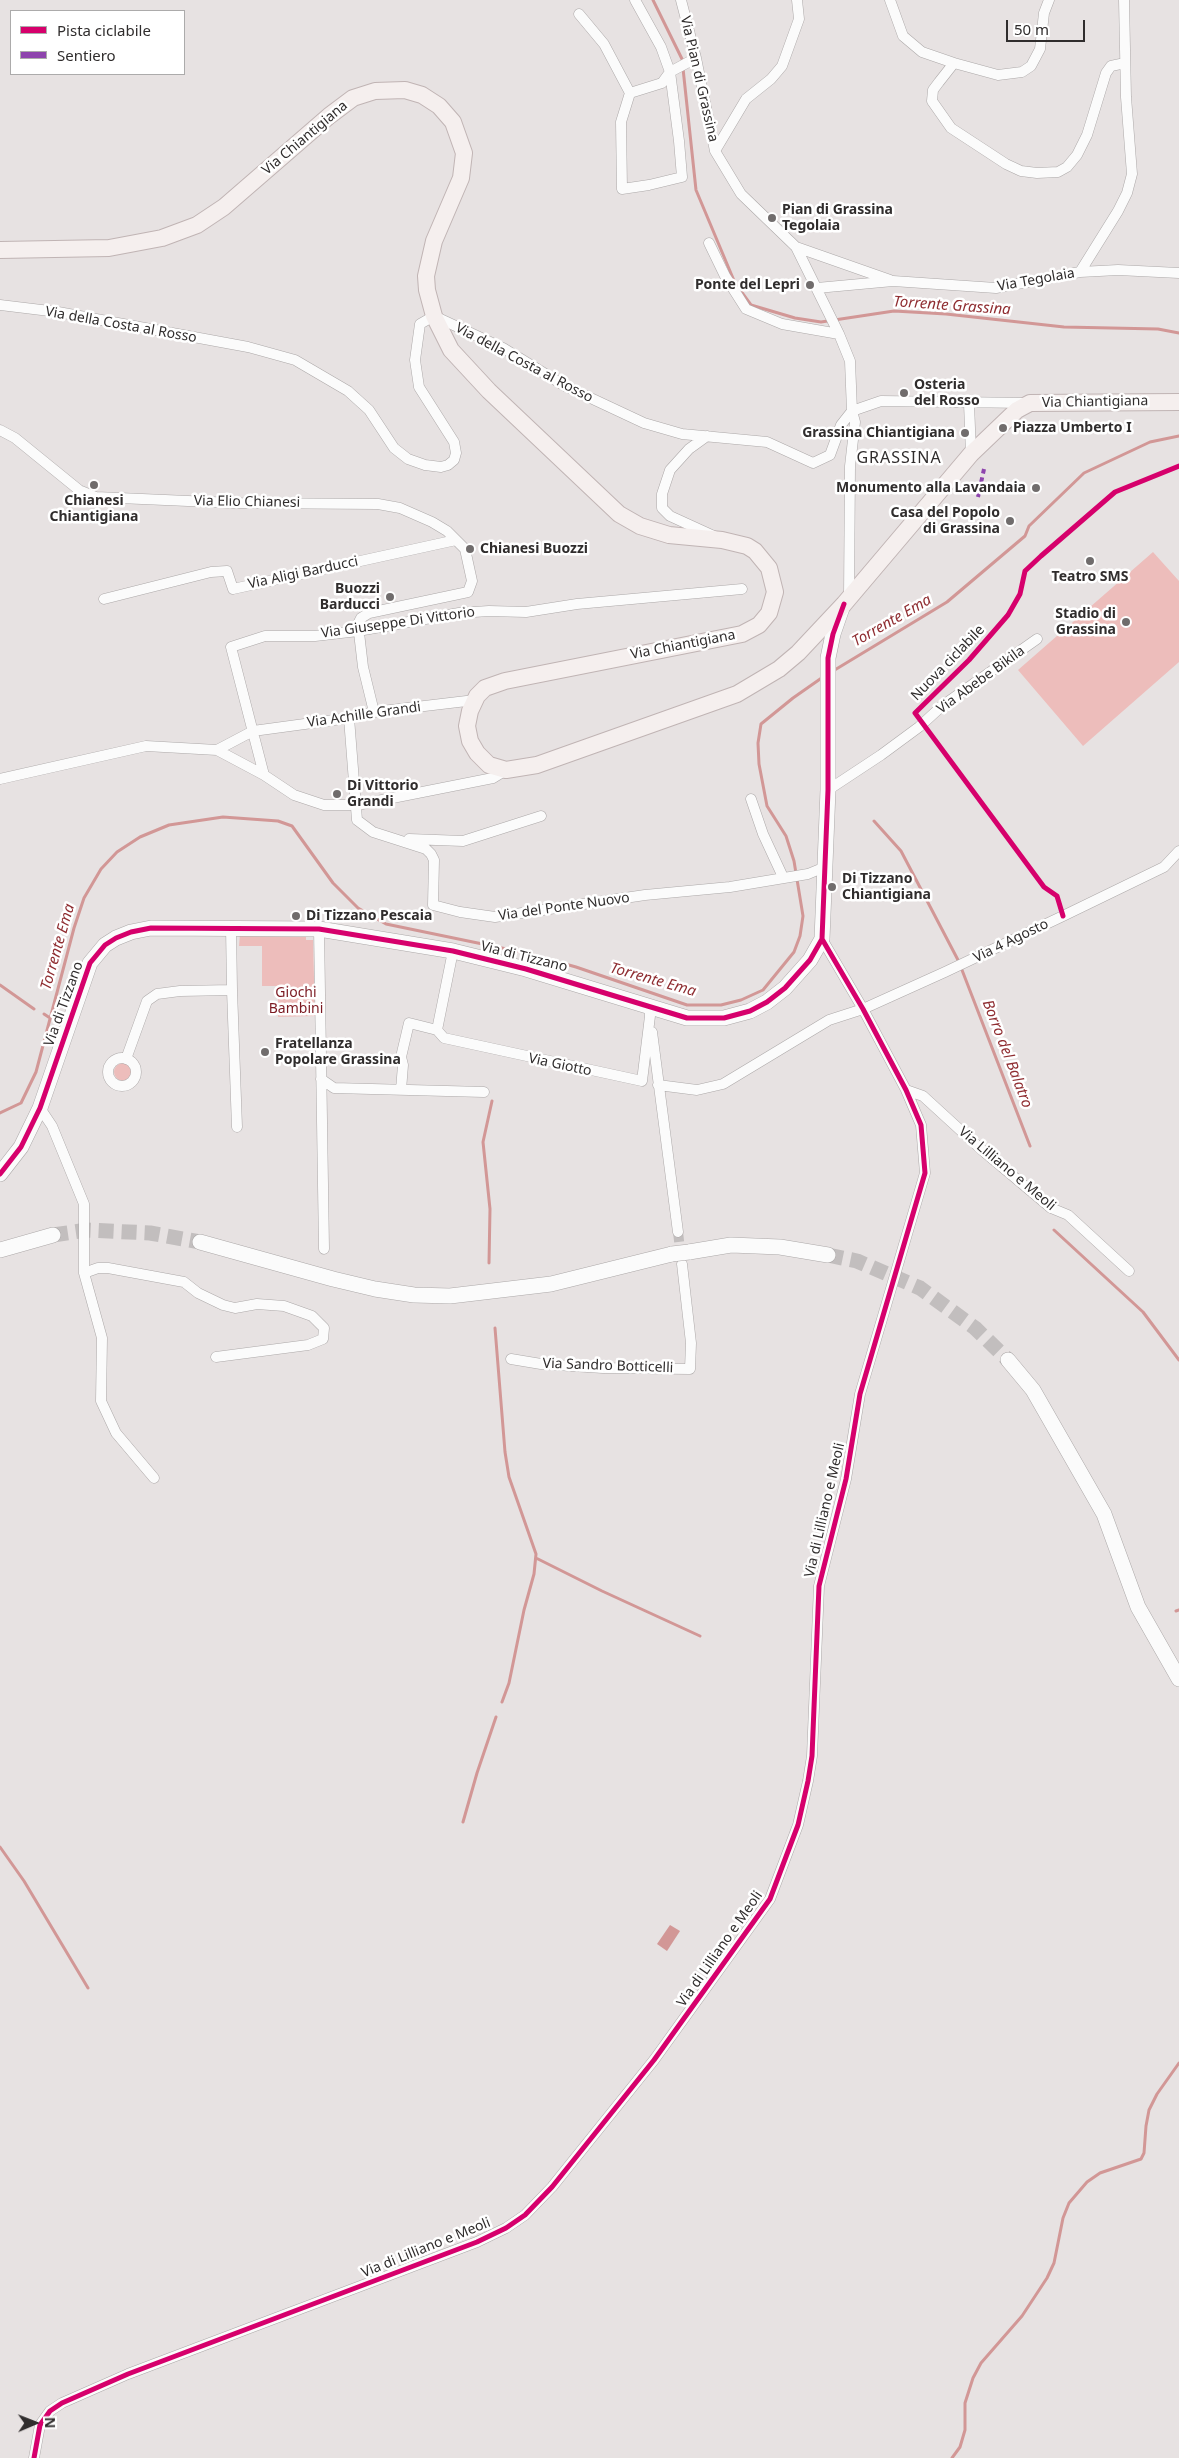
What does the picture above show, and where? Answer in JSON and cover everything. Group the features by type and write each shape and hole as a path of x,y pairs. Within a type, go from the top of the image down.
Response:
{"main road":[{"name":"Via Chiantigiana","path":"0,250 109,248 146,242 184,230 224,207 329,116 353,98 375,90 405,90 422,95 439,106 453,122 464,153 461,178 436,234 427,265 427,290 434,316 450,350 463,365 620,514 640,526 669,535 737,542 755,551 769,568 775,592 772,606 764,620 751,630 733,636 622,656 500,682 485,688 475,700"},
{"name":"Via Chiantigiana","path":"506,770 524,768 553,759 748,689 792,658 846,600 971,454 1017,410 1030,403 1179,402"},
{"path":"475,700 468,719 470,741 477,753 489,765 506,770"}],"street":[{"path":"579,14 604,44 630,93 620,122 622,189 650,185 682,177 673,70 635,0"},
{"name":"Via Pian di Grassina","path":"681,0 715,151 741,194 796,247"},
{"path":"715,151 746,99 771,79 782,66 799,19 796,0"},
{"path":"890,0 903,36 922,52 998,75 1022,72 1031,66 1040,50 1044,13 1049,0"},
{"path":"1080,272 1118,211 1127,193 1132,174 1125,63 1124,0"},
{"path":"630,93 662,83 673,70 693,59"},
{"path":"954,63 933,90 932,101 936,110 952,128 1006,164 1021,171 1047,174 1067,167 1077,155 1087,135 1106,73 1111,66 1125,63"},
{"path":"708,244 746,308 782,324 837,330"},
{"path":"796,247 825,304 850,362 852,411 855,422 850,466 846,600"},
{"name":"Via Tegolaia","path":"796,247 893,281"},
{"name":"Via Tegolaia","path":"817,288 893,281 996,288 1080,272 1118,270 1179,273"},
{"name":"Via della Costa al Rosso","path":"0,305 58,312 248,347 295,360 348,391 369,410 394,448 408,459 425,465 441,467 448,465 454,460 456,453 454,442 419,387 415,360 420,324 434,316 503,348 565,386 644,423 665,430 766,442 813,463 830,455 840,425 852,411"},
{"path":"852,411 881,401 1030,403"},
{"path":"970,403 971,454"},
{"name":"Via Elio Chianesi","path":"0,430 15,438 79,490 89,495 123,499 234,503 378,504 400,508 432,522 465,549 472,580 468,592 369,613 361,618 358,624 358,631"},
{"path":"707,436 677,460 670,470 662,494 662,508 670,516 698,527 722,540"},
{"name":"Via Aligi Barducci","path":"104,599 211,572 227,571 233,588 456,540"},
{"name":"Via Giuseppe Di Vittorio","path":"264,775 231,647 265,636 316,636 358,631 459,612 526,612 577,604 742,589"},
{"name":"Via di Tizzano","path":"0,1174 21,1147 40,1108 90,963 105,945 131,932 151,928 319,928 454,951 526,968 650,1011 686,1018 724,1018 750,1011 767,1002 785,988 810,960 822,939 828,790 828,658 833,634 846,600"},
{"path":"358,631 363,667 374,712"},
{"name":"Via Abebe Bikila","path":"828,790 881,755 919,727 942,706 1037,639"},
{"name":"Via Achille Grandi","path":"253,731 348,718 374,712 475,700"},
{"path":"348,718 357,806"},
{"path":"217,750 253,731"},
{"path":"0,780 146,746 217,750 264,775 294,795 310,801 337,806 357,806 493,778 506,770"},
{"path":"751,799 763,834 785,877"},
{"name":"Via del Ponte Nuovo","path":"357,806 357,820 373,832 426,849 431,854 434,860 433,905 460,912 495,917 645,895 730,887 808,874 825,867"},
{"path":"394,839 463,841 541,816"},
{"name":"Via 4 Agosto","path":"863,1009 1164,867 1179,851"},
{"path":"231,928 237,1127"},
{"path":"319,928 324,1249"},
{"name":"Via di Lilliano e Meoli","path":"34,2458 40,2424 50,2411 62,2403 128,2374 477,2242 525,2215 552,2187 654,2060 770,1899 798,1825 812,1756 819,1586 846,1479 860,1394 925,1173 921,1125 906,1090 863,1009 822,939"},
{"path":"437,1030 454,951"},
{"path":"126,1059 147,1001 157,994 180,991 232,990"},
{"path":"658,1085 698,1090 717,1086 740,1076 828,1020 863,1009"},
{"path":"650,1011 678,1232"},
{"name":"Via Giotto","path":"401,1090 403,1065 401,1057 409,1023 437,1030 444,1038 642,1081 650,1011"},
{"path":"321,1079 334,1088"},
{"path":"322,1095 334,1088 484,1092"},
{"name":"Via Lilliano e Meoli","path":"906,1090 923,1096 982,1150 1051,1208 1068,1215 1129,1270"},
{"path":"40,1108 52,1126 84,1204 84,1273 102,1338 101,1401 116,1433 154,1478"},
{"path":"0,1250 53,1236"},
{"path":"200,1242 367,1287 414,1295 450,1296 551,1284 741,1246 780,1247 828,1255"},
{"name":"Via Sandro Botticelli","path":"511,1359 541,1364 603,1368 690,1369 691,1343 681,1257"},
{"path":"84,1273 108,1268 184,1282 198,1293 223,1305 235,1308 257,1304 284,1306 312,1316 324,1328 323,1339 308,1345 216,1357"},
{"path":"1008,1360 1033,1390 1104,1514 1138,1606 1179,1679"}],"green space":[{"name":"Stadio di Grassina","path":"1153,552 1179,581 1179,662 1083,746 1018,670"},
{"name":"Giochi Bambini","path":"306,933 306,940 313,940 315,1016 278,1017 278,986 262,986 262,946 239,946 240,934"},
{"path":"119,1063 127,1063 132,1068 130,1079 119,1081 114,1076 114,1068"}],"shaded area":[{"path":"670,1925 680,1931 667,1951 657,1944"}],"waterway":[{"name":"Torrente Grassina","path":"653,0 682,59 696,190 735,283 751,305 795,318 821,322 894,311 946,314 1064,327 1158,329 1179,333"},
{"name":"Torrente Ema","path":"833,671 947,602 1025,536 1029,526 1084,473 1150,442 1179,436"},
{"name":"Torrente Ema","path":"0,1113 21,1103 36,1072 74,928 84,898 101,869 117,852 140,837 169,825 223,817 278,821 292,826 333,883 358,908 386,924 526,953 576,967 687,1005 721,1005 741,1000 763,990 794,952 800,936 803,916 794,861 786,836 767,806 759,764 758,743 761,724 823,677"},
{"name":"Borro del Balatro","path":"874,821 901,851 958,960"},
{"name":"Borro del Balatro","path":"962,970 1030,1146"},
{"path":"0,985 34,1009"},
{"name":"Torrente Ema","path":"44,1014 50,1018"},
{"path":"489,1263 490,1209 483,1142 492,1101"},
{"name":"Borro del Balatro","path":"1054,1230 1143,1312 1179,1360"},
{"path":"495,1328 505,1452 509,1477 536,1554 534,1574 524,1610 509,1683 502,1702"},
{"path":"536,1558 700,1636"},
{"path":"463,1822 496,1717"},
{"path":"0,1847 24,1881 88,1988"},
{"name":"Borro del Balatro","path":"952,2458 960,2447 965,2430 965,2403 973,2378 981,2363 1022,2316 1047,2278 1054,2263 1063,2218 1069,2203 1087,2182 1100,2173 1141,2159 1144,2153 1149,2110 1157,2094 1179,2063"}],"tunnel":[{"path":"53,1235 87,1230 150,1233 200,1242"},
{"path":"678,1232 681,1258"},
{"path":"828,1255 857,1261 920,1288 975,1328 1008,1360"}],"marked path":[{"path":"978,497 984,469"}],"cycle path":[{"name":"Nuova ciclabile","path":"1063,916 1057,896 1044,887 915,713 969,660 1008,615 1020,594 1025,571 1041,556 1115,492 1179,466"},
{"path":"0,1174 21,1147 40,1108 90,963 105,945 131,932 151,928 319,929 453,951 526,969 687,1018 724,1018 750,1011 767,1002 785,988 810,960 822,939 828,790 828,658 833,634 844,604"},
{"path":"34,2458 40,2425 50,2411 62,2403 128,2374 477,2242 506,2228 525,2215 552,2187 654,2060 770,1899 798,1825 812,1756 819,1586 846,1479 860,1394 925,1173 921,1125 906,1090 863,1009 822,939"}],"place":[{"name":"Pian di Grassina Tegolaia","path":"772,218"},
{"name":"Ponte del Lepri","path":"810,285"},
{"name":"Osteria del Rosso","path":"904,393"},
{"name":"Piazza Umberto I","path":"1003,428"},
{"name":"Grassina Chiantigiana","path":"965,433"},
{"name":"Chianesi Chiantigiana","path":"94,485"},
{"name":"Monumento alla Lavandaia","path":"1036,488"},
{"name":"Casa del Popolo di Grassina","path":"1010,521"},
{"name":"Chianesi Buozzi","path":"470,549"},
{"name":"Teatro SMS","path":"1090,561"},
{"name":"Buozzi Barducci","path":"390,597"},
{"name":"Stadio di Grassina","path":"1126,622"},
{"name":"Di Vittorio Grandi","path":"337,794"},
{"name":"Di Tizzano Chiantigiana","path":"832,887"},
{"name":"Di Tizzano Pescaia","path":"296,916"},
{"name":"Fratellanza Popolare Grassina","path":"265,1052"}],"district":[{"name":"GRASSINA","path":"899,458"}]}
